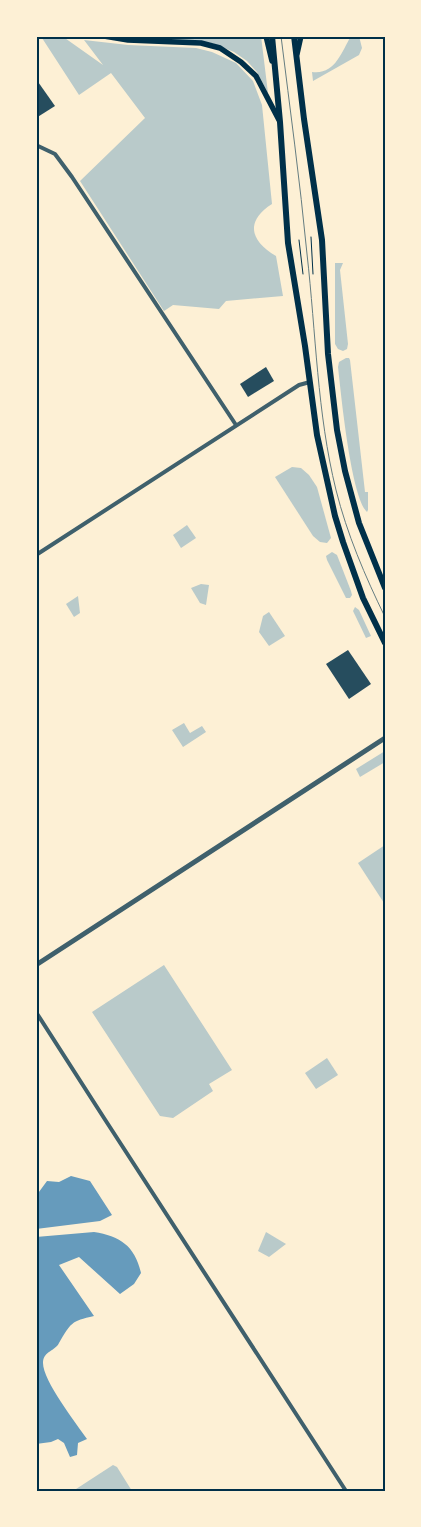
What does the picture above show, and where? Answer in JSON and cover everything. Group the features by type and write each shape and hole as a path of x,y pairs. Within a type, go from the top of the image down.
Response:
{"main road":[{"path":"104,36 128,40 201,44 220,48 241,62 256,76 280,122"},
{"path":"266,36 275,73"},
{"path":"272,36 288,242 317,435 335,516 363,598 385,643"},
{"path":"294,36 322,240 328,354 337,430 344,471 359,523 385,588"},
{"path":"297,56 301,36"}],"street":[{"path":"36,145 55,154 72,177 236,425"},
{"path":"36,555 299,385 310,382"},
{"path":"36,965 385,738"},
{"path":"36,1012 346,1491"}],"path":[{"path":"311,237 313,274"},
{"path":"299,240 303,274"}],"shaded area":[{"path":"45,36 62,36 103,65 84,40 128,45 196,48 212,52 236,63 253,81 262,105 272,204 263,210 258,217 254,231 261,244 276,256 283,296 226,301 219,309 173,305 164,311 80,181 145,118 111,73 79,95 42,38"},
{"path":"120,36 211,39 234,36 261,36 268,93 257,72 247,61 234,52 212,43"},
{"path":"351,36 359,36 362,48 359,55 313,81 312,72 320,72 332,66"},
{"path":"335,263 343,263 340,270 348,344 347,349 343,351 338,349 335,344"},
{"path":"346,358 350,360 365,492 368,492 367,512 361,503 356,487 344,420 338,367 339,362"},
{"path":"292,467 301,468 309,475 317,487 331,538 327,543 320,542 313,536 275,477"},
{"path":"187,525 196,538 181,548 173,535"},
{"path":"332,552 337,555 351,591 352,595 350,598 346,598 327,560 326,556"},
{"path":"201,584 209,585 206,605 200,603 191,588"},
{"path":"78,596 80,613 74,617 66,604"},
{"path":"355,607 359,610 371,636 366,638 353,611"},
{"path":"269,612 285,636 269,646 259,632 263,616"},
{"path":"184,723 190,733 202,726 206,732 183,747 172,730"},
{"path":"385,751 385,762 360,777 356,769"},
{"path":"385,845 385,903 384,903 358,863"},
{"path":"164,965 232,1070 209,1084 213,1091 173,1118 160,1116 92,1012"},
{"path":"327,1058 338,1075 316,1089 305,1073"},
{"path":"266,1232 286,1244 269,1257 258,1251"},
{"path":"113,1465 117,1467 132,1491 73,1491"}],"water":[{"path":"71,1176 90,1181 112,1215 100,1221 36,1229 36,1196 47,1181 59,1182"},
{"path":"94,1232 111,1236 125,1244 135,1256 141,1273 134,1284 120,1294 79,1257 59,1265 94,1316 72,1324 57,1346 47,1353 43,1362 44,1370 54,1390 87,1439 78,1443 77,1455 70,1457 64,1443 58,1439 36,1444 36,1237"}],"building":[{"path":"36,79 55,106 36,118"},
{"path":"266,367 274,381 248,397 240,384"},
{"path":"348,650 371,684 349,699 326,664"}],"tram line":[{"path":"281,36 298,172 321,402 330,461 340,506 351,539 385,617"}]}
